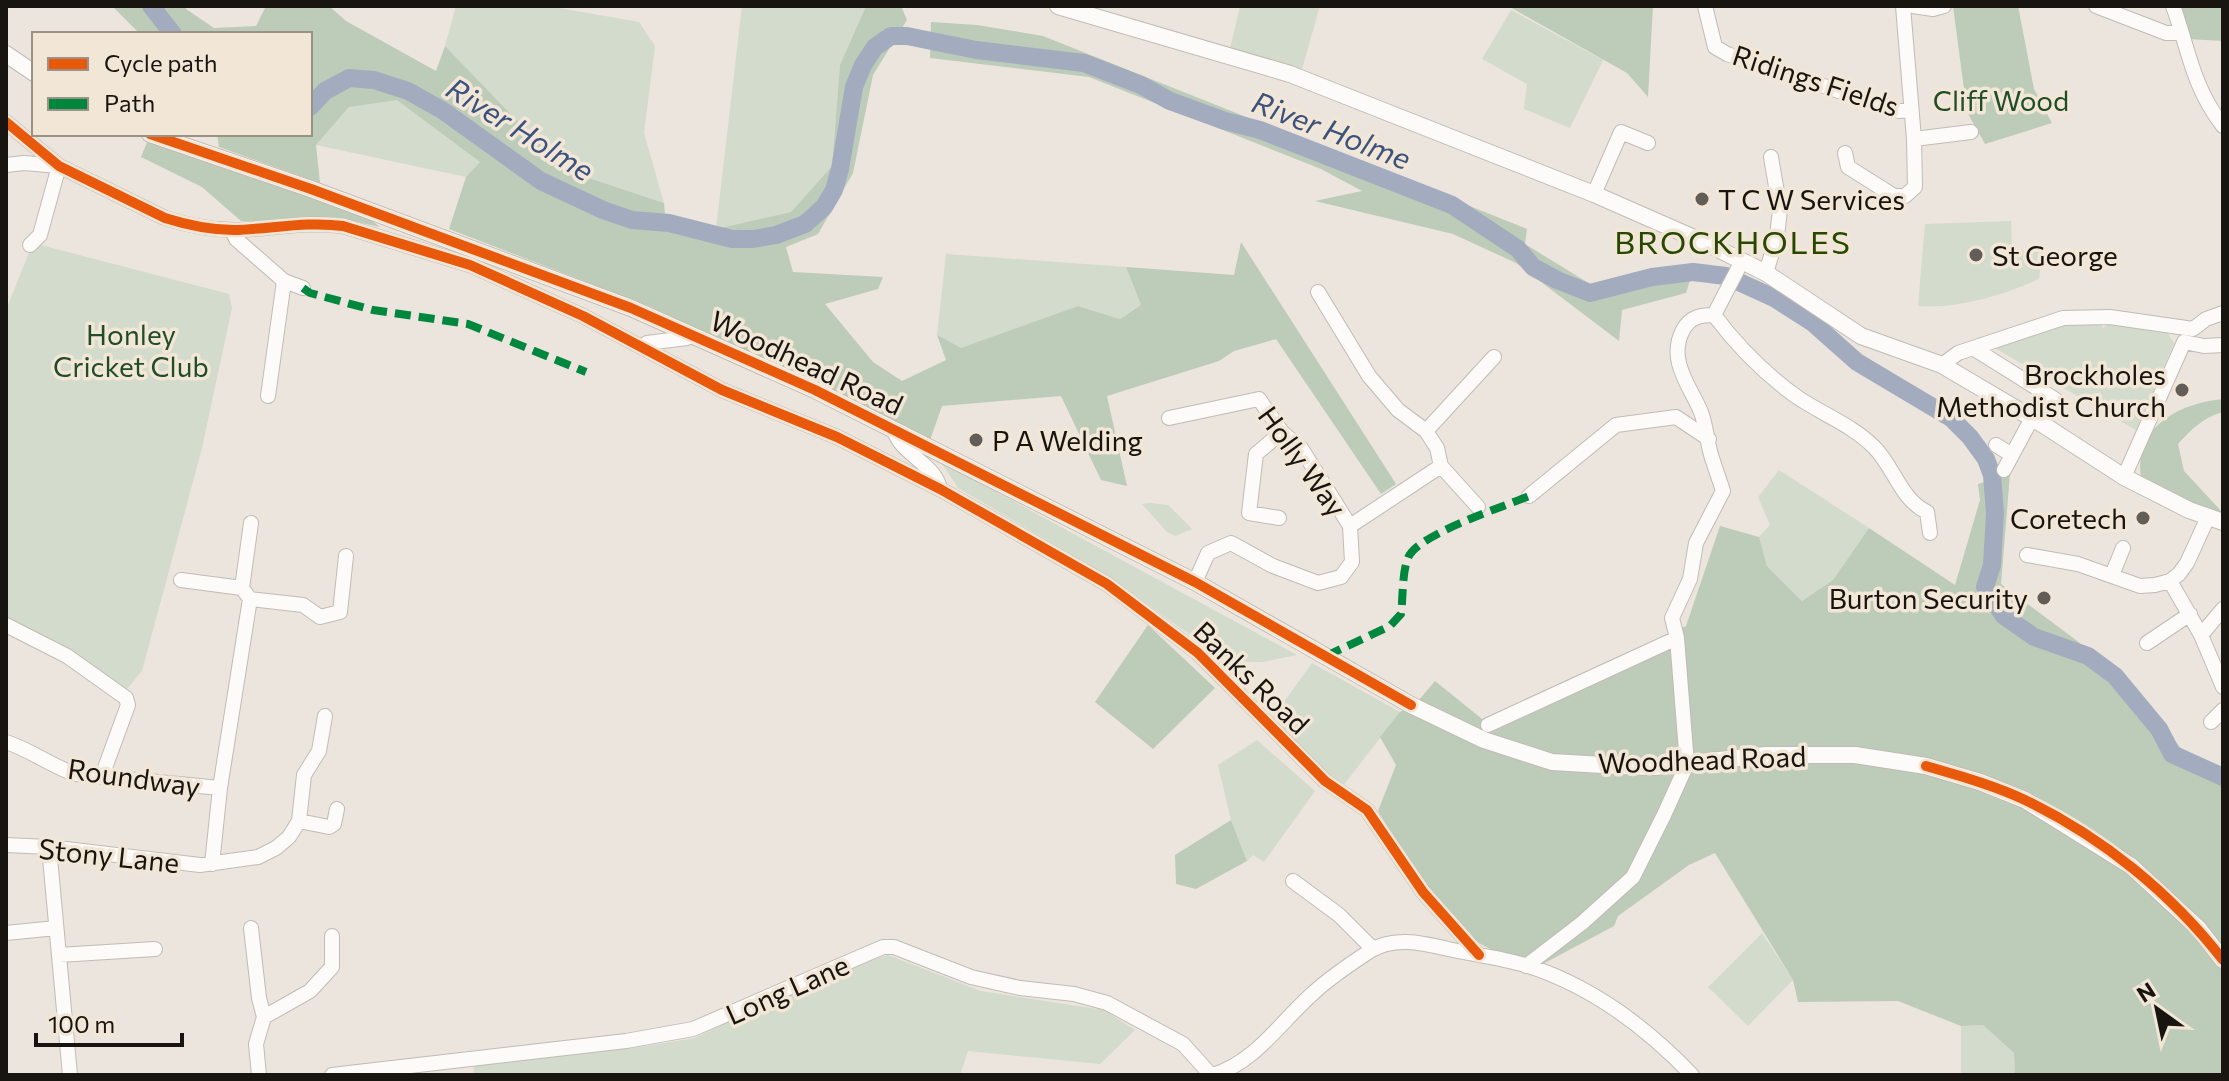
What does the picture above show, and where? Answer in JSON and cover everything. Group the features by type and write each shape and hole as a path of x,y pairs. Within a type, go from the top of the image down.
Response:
{"main road":[{"path":"1058,6 1290,74 1594,194 1740,266 1766,273 1861,336 1942,365 2124,477 2189,510 2216,519"},
{"path":"6,54 32,72"},
{"name":"Woodhead Road","path":"156,136 311,189 617,302 815,390 1195,582 1411,705 1484,740 1552,762 1632,766 1687,764 1766,755 1855,755 1926,766 1980,782 2025,800 2131,866 2198,928 2223,960"}],"street":[{"name":"Ridings Fields","path":"1705,6 1715,47 1727,54 1899,111 1911,110"},
{"path":"1845,153 1848,167 1894,196 1905,196 1915,187 1903,6"},
{"path":"1913,6 1933,9 1944,6"},
{"path":"2096,6 2166,33 2181,33"},
{"path":"2173,6 2194,75 2211,110 2223,126"},
{"path":"6,122 59,166"},
{"path":"1594,194 1621,132 1648,143"},
{"path":"1914,139 1971,132"},
{"path":"1766,273 1777,236 1780,210 1771,157"},
{"path":"6,165 59,166"},
{"path":"30,245 40,235 35,224 59,166"},
{"name":"Banks Road","path":"59,166 165,218 184,224 232,230 325,224 343,226 470,265 583,316 722,390 812,426 940,489 1107,584 1198,653 1325,781 1367,810 1423,892 1479,955"},
{"path":"232,230 236,239 284,281 303,288"},
{"path":"1714,315 1740,266"},
{"path":"268,396 284,281"},
{"path":"1318,292 1369,376 1398,410 1426,431 1437,448 1441,466 1478,507"},
{"path":"2124,477 2184,342 2193,329 2206,319 2223,313"},
{"path":"1526,966 1582,923 1633,877 1687,764 1677,638 1672,618 1690,579 1696,543 1723,491 1701,412 1680,369 1676,353 1684,327 1691,319 1714,315"},
{"path":"1714,315 1764,372 1795,395 1845,424 1873,447 1886,461 1909,499 1918,508 1931,510 1930,533"},
{"path":"1942,365 1952,356 2045,322 2080,316 2110,317 2193,329"},
{"path":"643,347 647,343 692,335"},
{"path":"2184,342 2204,346 2223,345"},
{"path":"1973,348 2056,400"},
{"path":"1426,431 1494,357"},
{"name":"Holly Way","path":"1169,418 1259,399 1282,432 1301,448 1350,526 1352,562 1341,577 1318,583 1273,566 1231,543 1208,553 1195,582"},
{"path":"1529,496 1616,425 1676,417 1709,439"},
{"path":"2004,470 2032,418"},
{"path":"894,430 897,439 938,478 940,489"},
{"path":"1279,518 1249,513 1256,454 1282,432"},
{"path":"1996,445 2012,455"},
{"path":"1350,526 1441,466"},
{"path":"2027,555 2078,564 2140,586 2170,581 2187,563 2216,519"},
{"name":"Roundway","path":"212,864 246,594 251,523"},
{"path":"2112,575 2123,548"},
{"path":"181,580 303,605 320,617 340,612 346,556"},
{"path":"2170,581 2201,635 2223,687"},
{"path":"2201,635 2223,609"},
{"path":"2147,643 2190,614"},
{"path":"6,625 67,656 126,698 128,705 102,776"},
{"path":"1488,725 1677,638"},
{"path":"2211,722 2223,710"},
{"path":"325,716 330,733 304,775 299,821 329,827 339,823 337,809"},
{"name":"Roundway","path":"6,742 32,751 59,769 75,774 220,788"},
{"name":"Stony Lane","path":"6,845 49,847 200,865 258,857 289,837 299,821"},
{"path":"49,847 70,1075"},
{"path":"1293,881 1339,915 1373,949"},
{"path":"6,933 56,928"},
{"path":"251,928 264,1017 256,1044 259,1075"},
{"path":"264,1017 310,991 332,967 332,936"},
{"path":"1212,1075 1232,1069 1247,1059 1313,993 1373,949 1398,942 1421,943 1526,966 1600,998 1644,1030 1692,1075"},
{"name":"Long Lane","path":"332,1075 626,1041 693,1029 832,967 883,947 894,947 971,977 1020,988 1074,994 1107,1003 1183,1044 1212,1075"},
{"path":"59,955 155,949"}],"green space":[{"path":"112,6 188,6 186,9 214,28 256,26 266,6 329,6 346,21 436,71 445,46 565,170 664,203 665,215 716,229 791,212 832,166 840,65 866,6 901,6 907,20 873,75 853,173 818,234 786,247 793,272 883,277 878,289 825,304 873,362 902,381 946,360 937,335 961,348 1078,306 1120,319 1141,305 1126,267 1234,275 1241,242 1396,484 1381,494 1276,339 1234,351 1219,361 1107,396 1127,486 1101,480 1061,396 942,406 930,440 649,306 449,229 466,177 480,162 397,100 349,107 316,145 320,183 219,147 217,136 312,136 312,32 138,32"},
{"path":"456,6 558,6 639,22 655,46 644,133 664,203 565,170 445,46"},
{"path":"742,6 866,6 840,65 832,166 791,212 716,229"},
{"path":"1240,6 1320,6 1302,69 1230,49"},
{"path":"1508,6 1653,6 1648,97 1627,73"},
{"name":"Cliff Wood","path":"1953,6 2018,6 2034,89 2052,123 1985,144 1967,112"},
{"path":"2178,6 2223,6 2223,41 2187,39"},
{"path":"1511,10 1603,60 1570,128 1524,109 1527,84 1482,59"},
{"path":"931,22 977,25 1043,36 1527,229 1525,244 1595,287 1692,274 1686,293 1622,310 1619,341 1516,263 1453,234 1315,201 1362,191 1321,169 1089,77 930,58"},
{"path":"397,99 480,162 466,177 316,145 349,107"},
{"path":"148,140 366,216 380,227 334,217 276,223 241,221 202,187 141,157"},
{"path":"2011,221 2012,249 2042,252 2039,279 1980,300 1918,306 1925,224"},
{"name":"Honley Cricket Club","path":"33,243 229,294 232,308 202,448 142,671 126,690 73,653 6,619 6,317"},
{"path":"946,254 1126,267 1141,305 1120,319 1078,306 960,349 937,335"},
{"path":"2100,322 2103,328 2111,322 2167,332 2174,343 2136,430 1993,347 2069,324"},
{"path":"2223,399 2223,412 2203,421 2178,444 2184,471 2223,513 2205,512 2142,482 2140,464 2143,448 2161,422 2189,406"},
{"path":"941,462 1297,655 1262,662 1213,661 1200,642 1108,576 958,488"},
{"path":"1779,470 1869,528 1833,580 1802,601 1767,566 1759,537 1770,525 1758,497"},
{"path":"2010,474 2001,584 2076,640 2140,694 2182,750 2223,768 2223,1075 2015,1075 2014,1053 1983,1025 1961,1026 1898,1001 1798,1002 1793,980 1715,853 1689,865 1618,916 1614,926 1541,965 1510,956 1481,944 1449,918 1423,884 1378,811 1396,765 1380,737 1400,712 1418,701 1435,681 1482,719 1686,626 1720,526 1759,537 1767,566 1802,601 1833,580 1869,528 1955,585 1980,500 1978,484"},
{"path":"1142,504 1168,505 1192,529 1175,536 1167,532"},
{"path":"1148,625 1215,688 1153,749 1095,702"},
{"path":"1312,663 1400,712 1343,786 1327,775 1273,717"},
{"path":"1257,740 1315,791 1264,862 1253,855 1247,861 1231,820 1218,765"},
{"path":"1231,820 1247,861 1196,889 1176,884 1175,855"},
{"path":"1762,933 1793,980 1748,1026 1708,987"},
{"path":"888,955 981,991 1104,1010 1135,1030 1100,1064 968,1051 960,1075 473,1075 474,1066 695,1038 833,971"},
{"path":"1983,1025 2014,1053 2015,1075 1961,1075 1961,1026"}],"waterway":[{"name":"River Holme","path":"151,6 171,32"},
{"name":"River Holme","path":"312,105 325,91 349,78 374,80 408,91 442,110 541,181 603,210 632,220 669,223 732,239 753,239 776,235 805,224 824,207 834,190 840,169 854,87 863,65 875,47 891,36 907,36 976,50 1084,63 1141,85 1170,101 1260,130 1452,205 1518,249 1533,267 1590,293 1652,277 1693,272 1726,276 1774,298 1813,323 1857,362 1951,418 1970,437 1986,459 1992,475 1995,513 1992,565 1985,587 2004,616 2034,637 2088,656 2115,676 2159,729 2172,754 2223,777"}],"marked path":[{"path":"303,288 310,293 373,310 468,324 586,372"},
{"path":"1326,656 1390,626 1401,614 1405,571 1414,549 1443,531 1529,496"}],"cycle path":[{"path":"6,122 59,166 165,218 225,230 343,226 470,265 583,316 722,390 837,437 940,489 1107,584 1198,653 1325,781 1367,810 1423,892 1479,955"},
{"path":"156,136 311,189 631,308 815,390 1195,582 1411,705"},
{"path":"1926,766 2013,795 2081,831 2158,890 2223,960"}],"place":[{"name":"T C W Services","path":"1702,199"},
{"name":"St George","path":"1976,255"},
{"name":"Brockholes Methodist Church","path":"2182,390"},
{"name":"P A Welding","path":"976,440"},
{"name":"Coretech","path":"2143,518"},
{"name":"Burton Security","path":"2044,598"}],"district":[{"name":"BROCKHOLES","path":"1733,241"}]}
